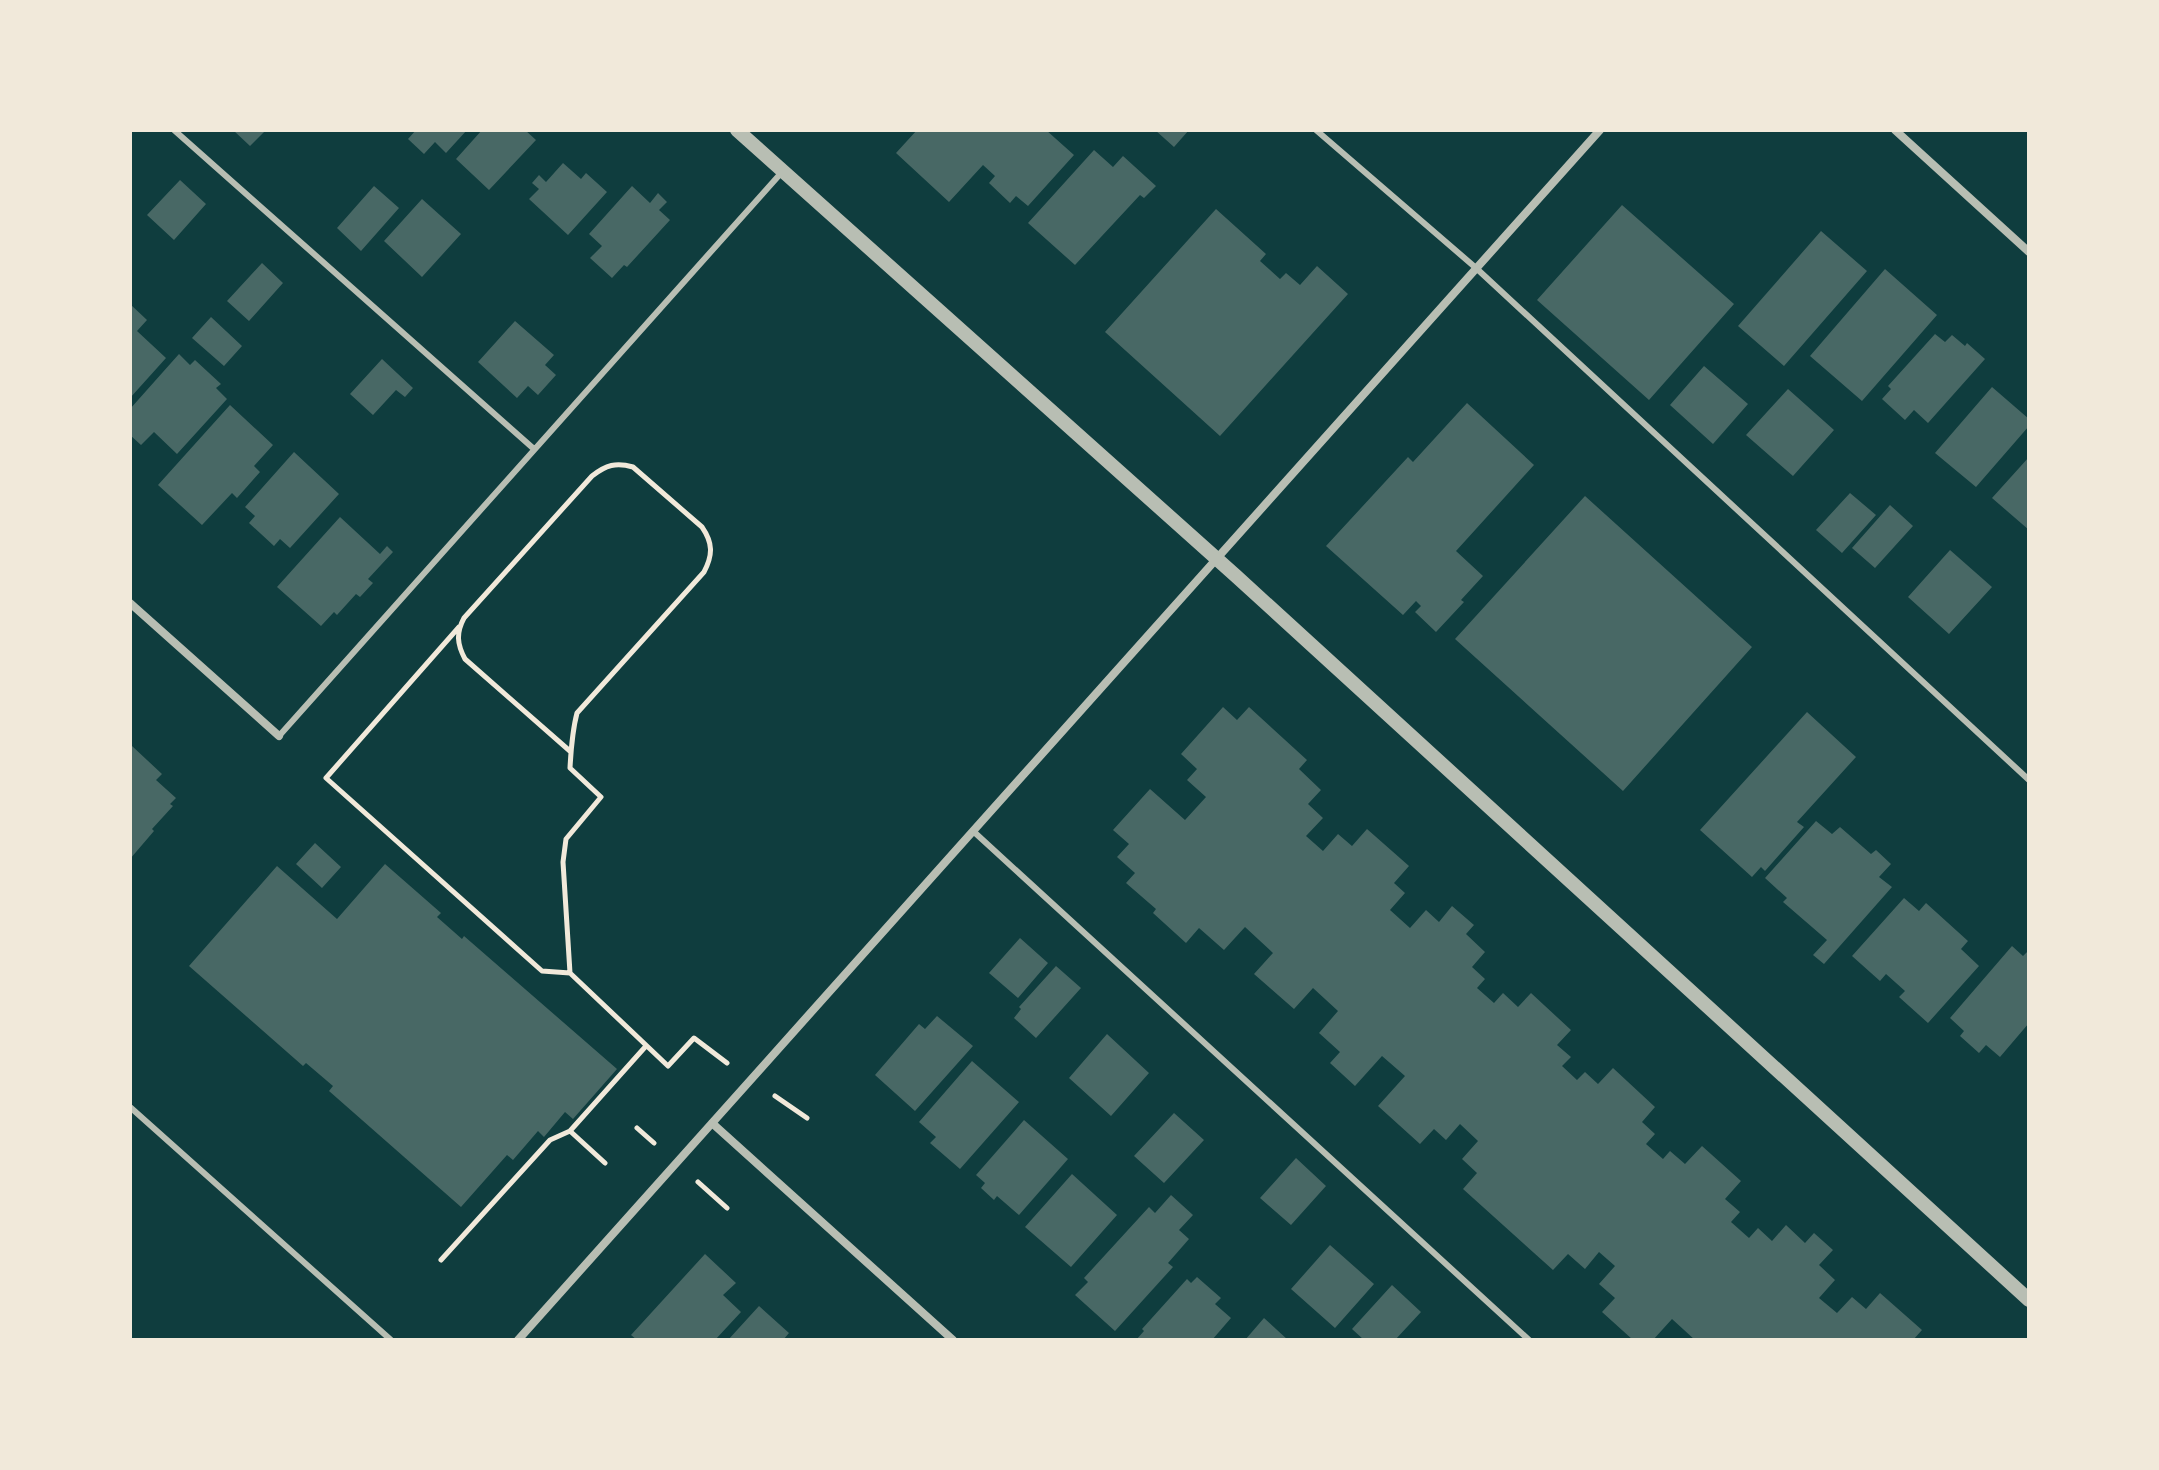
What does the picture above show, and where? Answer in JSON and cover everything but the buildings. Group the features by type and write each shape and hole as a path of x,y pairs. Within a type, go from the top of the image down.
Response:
{"street":[{"path":"737,130 1217,559 2029,1300"},
{"path":"518,1340 1600,130"},
{"path":"1895,130 2029,252"},
{"path":"130,603 279,736"},
{"path":"712,1123 953,1340"}],"lane":[{"path":"174,130 534,449"},
{"path":"1316,130 1476,268 2029,780"},
{"path":"279,736 783,171"},
{"path":"973,831 1529,1340"},
{"path":"130,1107 391,1340"}],"path":[{"path":"570,973 563,862 566,839 601,797 570,768 571,737 577,713 704,572 710,559 711,546 702,527 633,467 612,464 592,476 326,778 542,971 570,973 668,1066 694,1038 807,1118"},
{"path":"459,626 460,649 465,659 571,752"},
{"path":"441,1260 550,1140 570,1131 646,1046"},
{"path":"570,1131 605,1163"}]}
